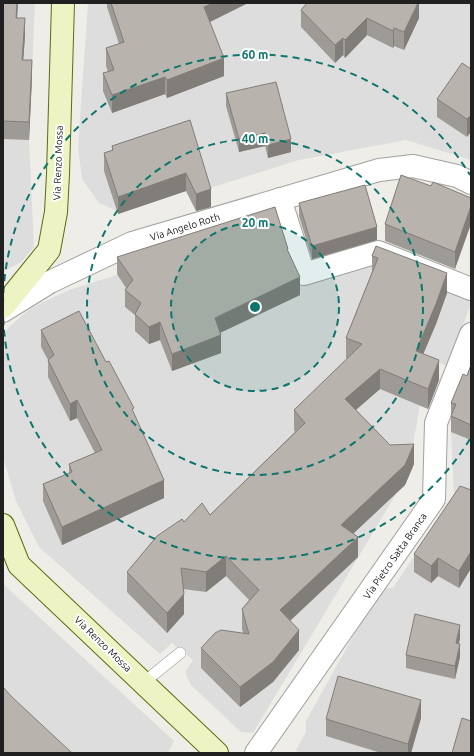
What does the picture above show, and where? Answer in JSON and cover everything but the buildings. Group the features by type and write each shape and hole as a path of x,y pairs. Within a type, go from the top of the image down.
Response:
{"main road":[{"name":"Via Renzo Mossa","path":"3,307 49,250 56,212 63,3"},
{"name":"Via Renzo Mossa","path":"3,526 19,565 217,753"}],"street":[{"name":"Via Angelo Roth","path":"3,311 50,282 132,243 379,170 413,166 457,176 471,183"},
{"path":"280,199 304,274 378,252 471,289"},
{"name":"Via Pietro Satta Branca","path":"256,753 434,500 436,423 471,334"}],"lane":[{"path":"143,683 180,653"}],"shaded area":[{"path":"3,3 35,3 29,140 34,247 21,262 3,272"},
{"path":"88,3 471,3 471,160 406,140 299,160 188,195 186,191 123,212 117,211 99,203 82,179 78,147"},
{"path":"217,243 300,282 371,258 471,297 471,304 447,366 437,362 420,405 413,444 414,464 253,733 241,732 191,685 185,672 193,660 172,643 160,654 39,547 16,501 3,457 3,336 8,328 31,308 69,290"},
{"path":"471,382 471,753 300,753 296,750 306,732 306,721 380,588 393,588 454,496 451,432"},
{"path":"3,584 174,741 167,753 3,753"}]}
